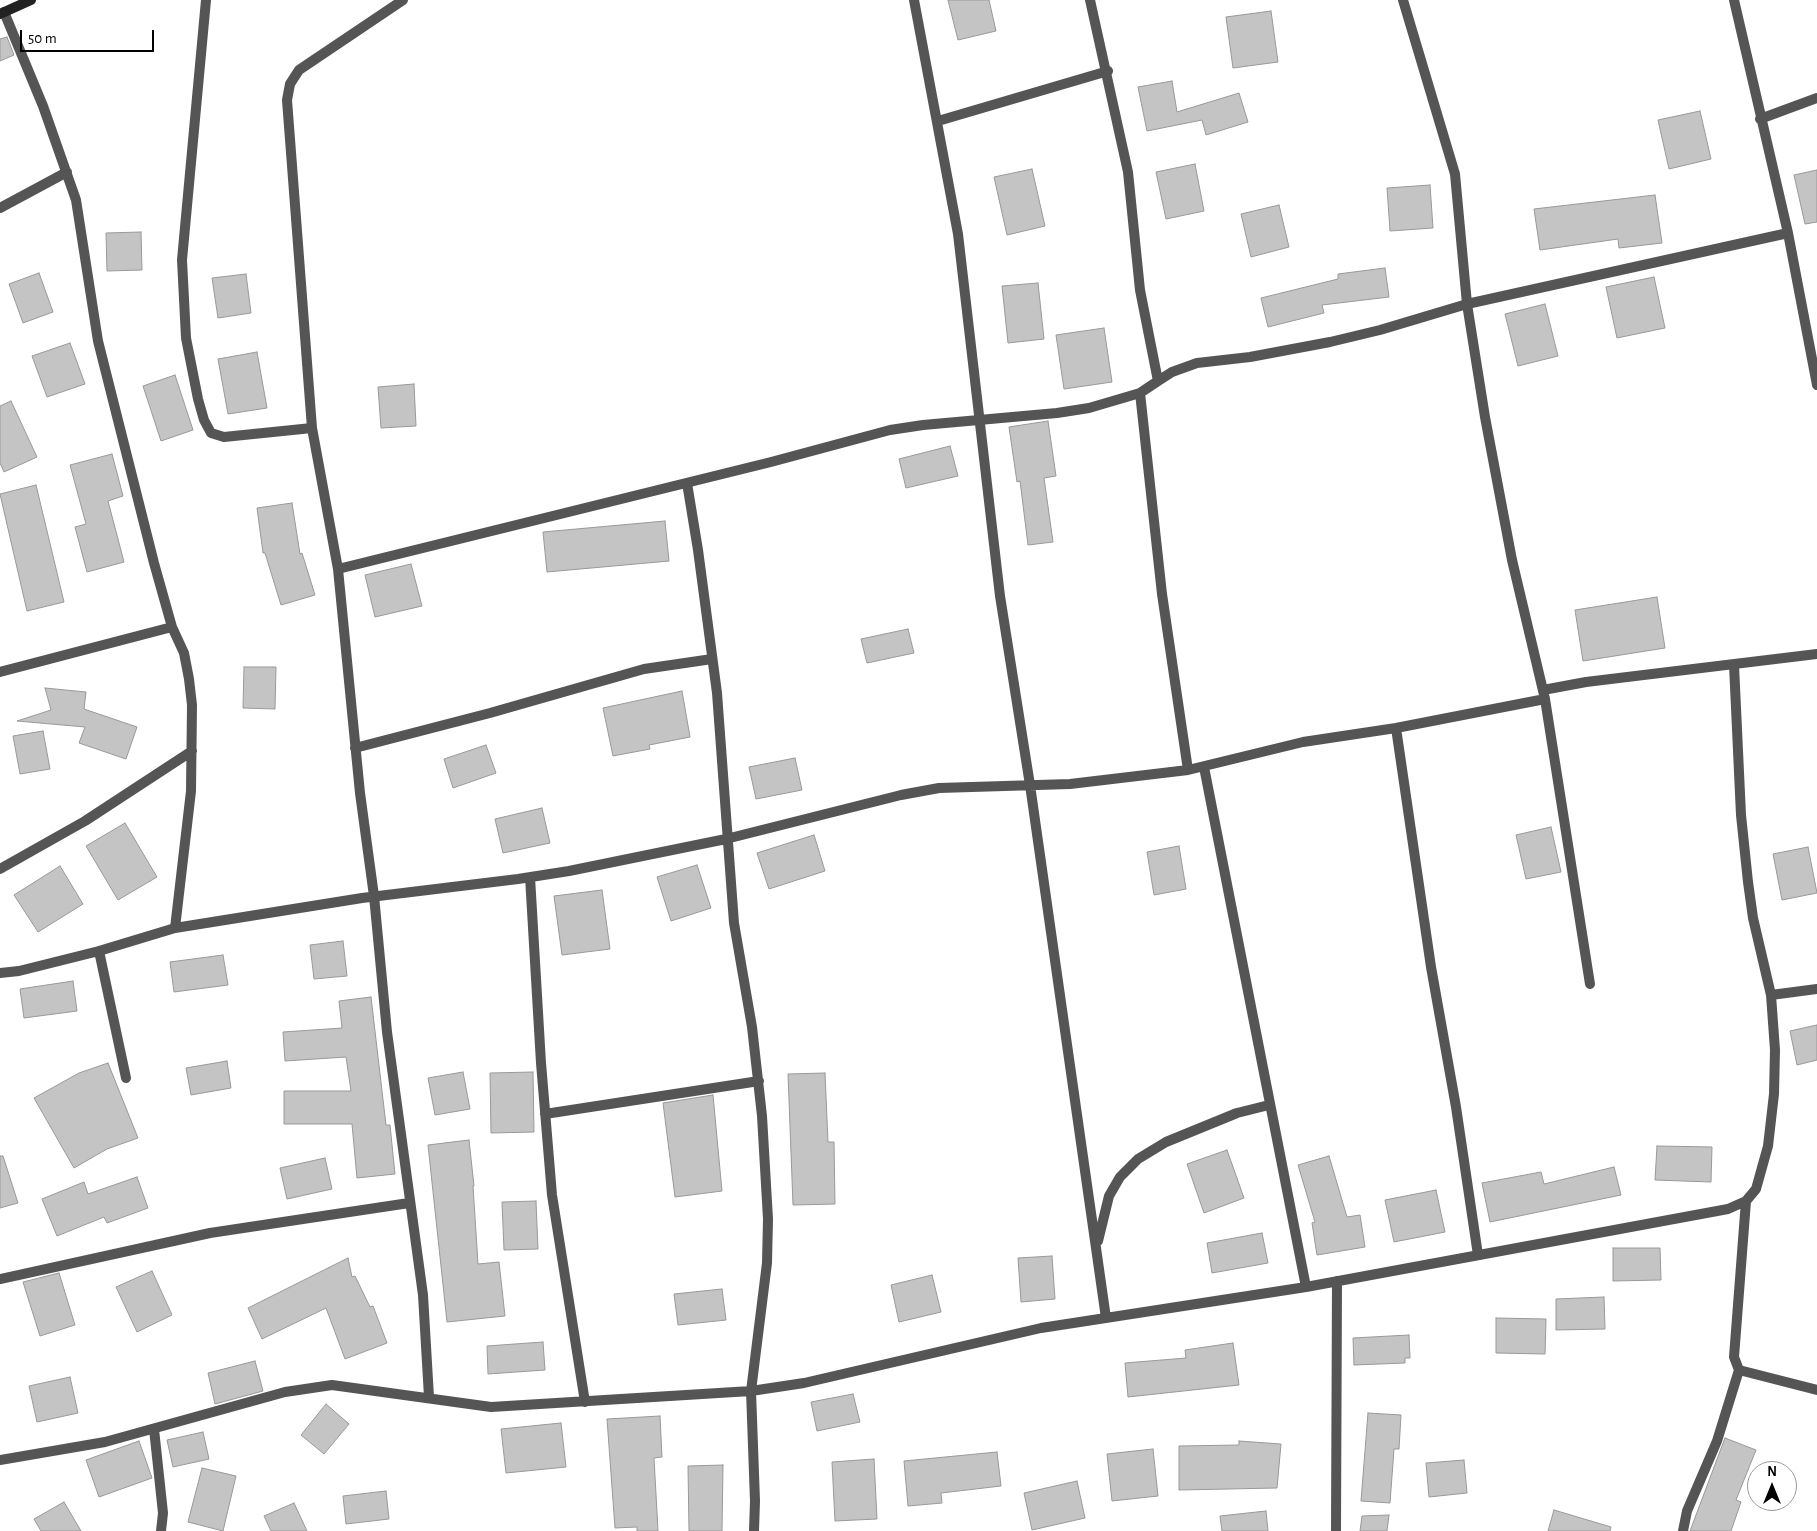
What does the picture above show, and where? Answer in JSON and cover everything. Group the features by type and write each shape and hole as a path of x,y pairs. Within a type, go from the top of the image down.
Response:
{"main road":[{"path":"2,13 31,0"}],"street":[{"path":"206,0 182,260 186,338 198,399 204,420 211,433 224,437 312,428"},
{"path":"403,0 298,70 290,84 289,123 312,428 338,569 355,748 374,896 387,1032 422,1295 429,1397"},
{"path":"914,0 958,234 1002,605 1030,785 1106,1318"},
{"path":"1090,0 1108,71 1128,172 1140,290 1158,380"},
{"path":"1403,0 1455,174 1467,304 1512,560 1544,695 1590,984"},
{"path":"1734,0 1760,119 1788,233 1817,385"},
{"path":"2,13 43,106 67,172 79,217 98,341 172,627 184,653 189,679 192,704 192,751 187,834 174,928"},
{"path":"938,121 1108,71"},
{"path":"1760,119 1817,98"},
{"path":"0,208 67,172"},
{"path":"338,569 687,483 890,430 1090,408 1140,393 1172,372 1197,363 1250,357 1330,342 1380,330 1467,304 1788,233"},
{"path":"1140,393 1162,594 1188,770"},
{"path":"687,483 698,550 720,727 726,839 734,923 759,1081 768,1228 766,1273 751,1391 755,1501 754,1531"},
{"path":"0,672 172,627"},
{"path":"0,973 19,971 99,951 174,928 374,896 530,877 726,839 901,795 939,788 1125,779 1188,770 1303,742 1396,728 1544,695 1586,682 1817,654"},
{"path":"355,748 490,713 644,669 712,659"},
{"path":"0,1460 105,1442 310,1387 350,1386 491,1407 751,1391 839,1376 1042,1328 1337,1281 1728,1209 1746,1201 1756,1189 1762,1172 1773,1103 1775,1050 1771,995 1753,918 1748,882 1741,815 1734,665"},
{"path":"1396,728 1426,939 1456,1107 1478,1255"},
{"path":"0,869 78,826 192,751"},
{"path":"1204,767 1306,1286"},
{"path":"530,877 545,1114 555,1222 585,1402"},
{"path":"99,951 126,1078"},
{"path":"1771,995 1817,989"},
{"path":"545,1114 759,1081"},
{"path":"1096,1247 1109,1196 1120,1178 1138,1159 1166,1142 1237,1113 1269,1105"},
{"path":"1683,1531 1687,1511 1717,1441 1739,1370 1734,1358 1746,1201"},
{"path":"0,1279 210,1233 409,1203"},
{"path":"1336,1531 1337,1281"},
{"path":"1739,1370 1817,1390"},
{"path":"154,1429 163,1513 161,1531"}],"building":[{"path":"948,0 989,0 996,31 958,40"},
{"path":"1271,11 1278,62 1233,68 1226,17"},
{"path":"7,37 14,55 0,61 0,39"},
{"path":"1172,81 1177,112 1239,93 1248,122 1206,135 1202,120 1147,131 1138,87"},
{"path":"1700,111 1711,159 1669,169 1658,120"},
{"path":"1195,164 1204,211 1166,219 1156,172"},
{"path":"1032,169 1045,226 1007,235 994,177"},
{"path":"1817,170 1817,222 1805,224 1794,175"},
{"path":"1430,185 1433,228 1390,231 1387,188"},
{"path":"1655,195 1662,243 1619,248 1618,239 1540,250 1534,209"},
{"path":"1279,205 1289,247 1251,257 1241,214"},
{"path":"141,232 142,270 107,271 106,233"},
{"path":"1385,268 1389,297 1322,305 1324,313 1268,327 1261,298 1338,279 1338,274"},
{"path":"39,273 53,312 23,323 9,284"},
{"path":"246,274 251,313 218,318 212,278"},
{"path":"1654,277 1665,328 1617,338 1606,287"},
{"path":"1038,283 1044,339 1008,343 1002,286"},
{"path":"1545,304 1558,356 1518,366 1505,314"},
{"path":"1104,328 1112,382 1064,389 1056,335"},
{"path":"70,343 85,384 47,397 32,356"},
{"path":"257,352 267,408 228,414 218,359"},
{"path":"175,375 193,430 161,441 143,386"},
{"path":"414,384 416,426 381,428 378,387"},
{"path":"11,401 37,457 4,472 0,463 0,406"},
{"path":"1048,421 1056,476 1044,478 1053,542 1028,545 1020,481 1017,482 1009,427"},
{"path":"950,446 958,476 906,488 899,459"},
{"path":"112,454 123,496 108,501 124,562 87,572 75,527 86,524 70,465"},
{"path":"36,485 64,602 27,611 0,494"},
{"path":"292,503 300,554 302,553 315,595 281,605 265,553 263,553 257,508"},
{"path":"665,521 669,561 547,572 543,532"},
{"path":"411,564 422,606 375,617 365,575"},
{"path":"1657,597 1665,648 1583,661 1575,610"},
{"path":"908,629 914,653 867,663 861,639"},
{"path":"244,667 276,667 275,709 243,708"},
{"path":"45,688 86,692 84,709 137,727 126,759 79,743 85,727 17,721 51,710"},
{"path":"682,691 690,737 649,745 650,749 613,756 603,708"},
{"path":"43,731 50,769 20,774 13,736"},
{"path":"486,745 496,773 453,788 444,759"},
{"path":"795,758 802,790 756,799 749,767"},
{"path":"542,808 550,843 503,853 495,819"},
{"path":"125,823 157,877 118,900 86,846"},
{"path":"1551,827 1561,872 1526,879 1516,835"},
{"path":"814,835 825,871 769,889 757,853"},
{"path":"1179,846 1186,889 1154,895 1147,852"},
{"path":"1808,847 1817,893 1782,900 1773,854"},
{"path":"697,865 711,908 671,921 657,877"},
{"path":"60,866 83,904 38,932 14,895"},
{"path":"602,890 610,949 562,955 554,896"},
{"path":"343,941 347,976 314,979 310,945"},
{"path":"223,955 228,985 174,992 170,962"},
{"path":"73,981 77,1011 24,1018 20,989"},
{"path":"371,997 386,1125 390,1125 395,1174 357,1178 352,1124 284,1124 284,1091 351,1091 346,1057 285,1061 283,1032 342,1028 339,1001"},
{"path":"1817,1025 1817,1060 1797,1065 1790,1031"},
{"path":"227,1061 231,1088 191,1095 186,1068"},
{"path":"108,1063 138,1138 107,1149 74,1168 34,1098 79,1073"},
{"path":"463,1072 470,1109 435,1115 428,1078"},
{"path":"533,1072 534,1132 491,1133 490,1073"},
{"path":"825,1073 828,1142 834,1142 835,1204 793,1205 788,1074"},
{"path":"713,1095 722,1191 675,1197 663,1103"},
{"path":"469,1140 474,1186 478,1264 499,1262 505,1316 447,1322 428,1145"},
{"path":"1657,1146 1712,1147 1711,1182 1655,1180"},
{"path":"1227,1150 1244,1198 1204,1213 1187,1164"},
{"path":"0,1156 3,1156 18,1203 0,1208"},
{"path":"1329,1156 1347,1217 1360,1215 1365,1247 1317,1255 1312,1223 1315,1222 1298,1165"},
{"path":"325,1158 332,1189 287,1199 280,1168"},
{"path":"1614,1167 1621,1195 1490,1222 1482,1183 1541,1172 1544,1184"},
{"path":"137,1177 148,1208 107,1223 104,1217 57,1236 42,1199 84,1182 88,1194"},
{"path":"1436,1190 1445,1232 1394,1242 1385,1200"},
{"path":"536,1201 538,1249 504,1250 502,1202"},
{"path":"1262,1233 1268,1263 1212,1273 1207,1243"},
{"path":"1613,1248 1660,1248 1661,1280 1613,1281"},
{"path":"1052,1256 1055,1299 1021,1302 1018,1258"},
{"path":"348,1258 352,1277 355,1276 370,1307 373,1306 387,1343 345,1359 326,1308 262,1339 248,1308"},
{"path":"152,1271 172,1315 137,1332 116,1287"},
{"path":"59,1273 75,1325 40,1336 23,1282"},
{"path":"932,1275 941,1312 899,1322 891,1285"},
{"path":"722,1289 726,1320 678,1325 674,1294"},
{"path":"1604,1297 1605,1329 1556,1330 1556,1299"},
{"path":"1496,1318 1546,1319 1545,1354 1496,1353"},
{"path":"1409,1335 1410,1358 1405,1358 1405,1363 1354,1365 1353,1338"},
{"path":"543,1342 545,1370 488,1374 487,1346"},
{"path":"1233,1343 1239,1385 1128,1397 1125,1363 1186,1358 1185,1350"},
{"path":"255,1361 263,1391 215,1404 208,1373"},
{"path":"70,1377 78,1413 37,1422 29,1386"},
{"path":"853,1394 860,1422 817,1431 811,1402"},
{"path":"326,1404 349,1424 324,1454 301,1435"},
{"path":"1368,1413 1401,1415 1399,1449 1394,1449 1390,1503 1361,1501"},
{"path":"660,1416 662,1457 654,1458 658,1531 637,1531 637,1527 615,1528 607,1419"},
{"path":"561,1423 566,1467 506,1473 501,1429"},
{"path":"203,1432 209,1459 173,1467 167,1440"},
{"path":"1725,1438 1756,1450 1752,1461 1747,1461 1747,1472 1736,1500 1741,1502 1731,1531 1690,1531"},
{"path":"139,1441 152,1478 99,1497 86,1460"},
{"path":"1239,1441 1281,1444 1277,1488 1179,1490 1179,1446 1239,1445"},
{"path":"1153,1449 1158,1496 1112,1501 1107,1454"},
{"path":"997,1452 1001,1486 941,1493 942,1503 908,1506 904,1461"},
{"path":"874,1459 877,1519 835,1521 832,1462"},
{"path":"1464,1460 1467,1493 1429,1497 1426,1463"},
{"path":"723,1465 722,1531 689,1531 688,1466"},
{"path":"202,1468 236,1476 223,1531 188,1522"},
{"path":"1077,1481 1085,1518 1032,1530 1024,1493"},
{"path":"386,1491 389,1519 346,1524 343,1496"},
{"path":"64,1502 81,1531 41,1531 34,1519"},
{"path":"294,1503 307,1531 271,1531 264,1516"},
{"path":"1554,1510 1611,1527 1610,1531 1548,1531"},
{"path":"1266,1511 1268,1531 1222,1531 1220,1516"},
{"path":"1389,1515 1387,1531 1360,1531 1362,1516"}]}
